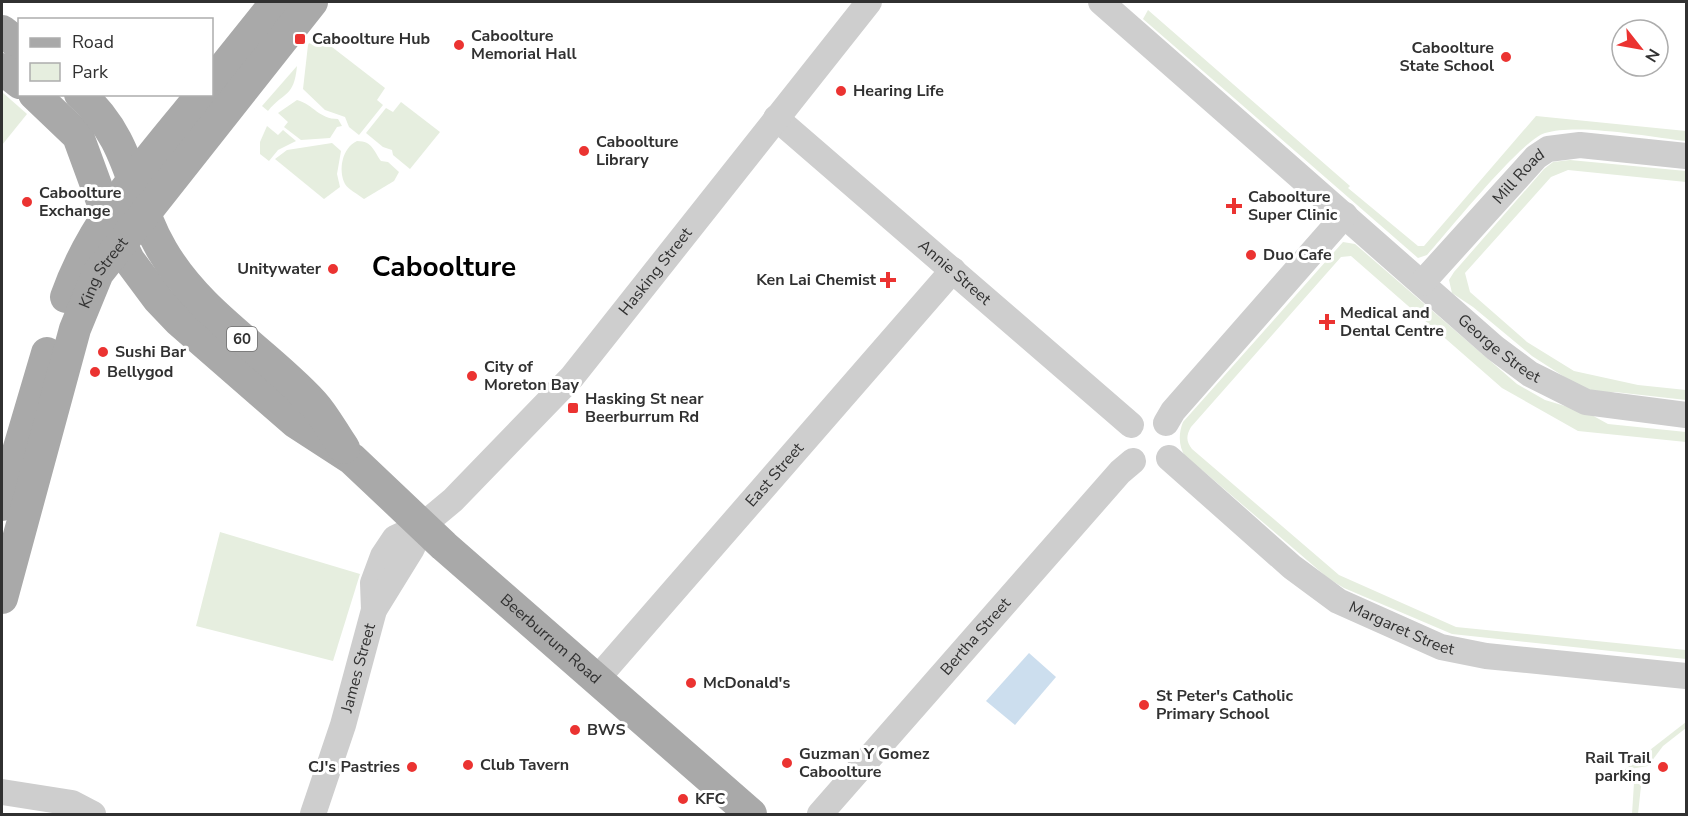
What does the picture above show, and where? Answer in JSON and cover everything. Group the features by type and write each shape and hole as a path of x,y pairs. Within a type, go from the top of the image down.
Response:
{"main road":[{"path":"213,81 276,2"},
{"name":"King Street","path":"2,505 24,423 71,283 91,239 145,210 312,2"},
{"path":"2,31 18,43"},
{"path":"2,69 18,81"},
{"name":"60","path":"36,96 78,136 113,228"},
{"name":"60","path":"82,96 96,110 116,137 145,210"},
{"name":"King Street","path":"2,598 75,329 98,273 113,228 134,178 199,96"},
{"name":"Beerburrum Road","path":"145,210 161,248 195,296 314,404 352,459"},
{"name":"Beerburrum Road","path":"113,228 147,286 179,321 294,422 352,459 596,680 751,814"}],"street":[{"name":"Hasking Street","path":"423,525 453,500 596,350 776,118 870,2"},
{"name":"George Street","path":"1101,2 1495,348 1530,374 1586,402 1686,415"},
{"name":"Annie Street","path":"776,118 1131,425"},
{"name":"Mill Road","path":"1422,283 1536,157 1548,149 1580,145 1686,156"},
{"path":"1166,423 1173,411 1345,215"},
{"name":"East Street","path":"596,680 953,270"},
{"path":"1152,417 1166,423 1174,436 1172,451 1168,458 1152,467 1133,461 1125,443 1131,425 1137,420 1152,417"},
{"name":"Margaret Street","path":"1168,458 1292,567 1338,601 1441,647 1486,656 1686,676"},
{"name":"Bertha Street","path":"820,814 1120,472 1133,461"},
{"name":"James Street","path":"313,814 344,725 374,610 411,550 423,525"},
{"name":"James Street","path":"330,814 345,756 344,725"},
{"path":"2,792 72,803 93,814"}],"green space":[{"path":"1148,10 1350,186 1348,188 1418,246 1424,246 1536,116 1686,131 1686,141 1595,130 1559,130 1545,133 1519,152 1427,255 1418,258 1143,19"},
{"path":"319,37 385,88 377,100 383,105 359,135 349,127 345,117 325,110 303,89 308,45 309,43 313,45"},
{"path":"297,66 291,89 268,111 262,106"},
{"path":"2,92 27,114 2,145"},
{"path":"297,100 326,117 338,119 342,126 337,127 330,138 301,140 284,127 288,122 278,113"},
{"path":"401,102 440,132 410,169 393,155 392,150 383,147 366,133 386,108 393,112"},
{"path":"267,126 278,135 283,130 296,141 278,150 269,161 260,154 260,142"},
{"path":"357,141 370,145 381,161 388,162 399,172 394,181 364,199 346,186 342,172 345,154"},
{"path":"332,143 341,151 337,174 340,187 324,199 275,159 287,150"},
{"path":"1570,160 1686,171 1686,182 1568,170 1551,177 1465,273 1470,292 1527,342 1574,371 1638,385 1686,390 1686,400 1615,392 1594,396 1532,356 1473,307 1452,293 1449,280 1454,272 1544,169 1553,162"},
{"path":"1343,242 1355,244 1517,384 1545,400 1588,413 1608,424 1686,432 1686,442 1578,431 1502,388 1351,256 1341,257 1191,427 1187,438 1192,449 1339,575 1456,627 1686,650 1686,659 1452,634 1344,588 1329,579 1202,470 1189,462 1180,444 1183,422"},
{"path":"220,532 360,574 333,661 196,626"},
{"path":"1686,722 1686,728 1663,746 1648,766 1630,769 1629,776 1635,778 1641,786 1638,814 1632,814 1634,783 1610,781"}],"water":[{"path":"1029,653 1056,677 1015,725 986,701"}],"place":[{"name":"Caboolture Hub","path":"300,39"},
{"name":"Caboolture Memorial Hall","path":"459,45"},
{"name":"Caboolture State School","path":"1506,57"},
{"name":"Hearing Life","path":"841,91"},
{"name":"Caboolture Library","path":"584,151"},
{"name":"Caboolture Exchange","path":"27,202"},
{"name":"Caboolture Super Clinic","path":"1234,206"},
{"name":"Duo Cafe","path":"1251,255"},
{"name":"Unitywater","path":"333,269"},
{"name":"Ken Lai Chemist","path":"888,280"},
{"name":"Medical and Dental Centre","path":"1327,322"},
{"name":"Sushi Bar","path":"103,352"},
{"name":"Bellygod","path":"95,372"},
{"name":"City of Moreton Bay","path":"472,376"},
{"name":"Hasking St near Beerburrum Rd","path":"573,408"},
{"name":"McDonald's","path":"691,683"},
{"name":"St Peter's Catholic Primary School","path":"1144,705"},
{"name":"BWS","path":"575,730"},
{"name":"Guzman Y Gomez Caboolture","path":"787,763"},
{"name":"Club Tavern","path":"468,765"},
{"name":"CJ's Pastries","path":"412,767"},
{"name":"Rail Trail parking","path":"1663,767"},
{"name":"KFC","path":"683,799"}],"district":[{"name":"Caboolture","path":"444,267"}]}
